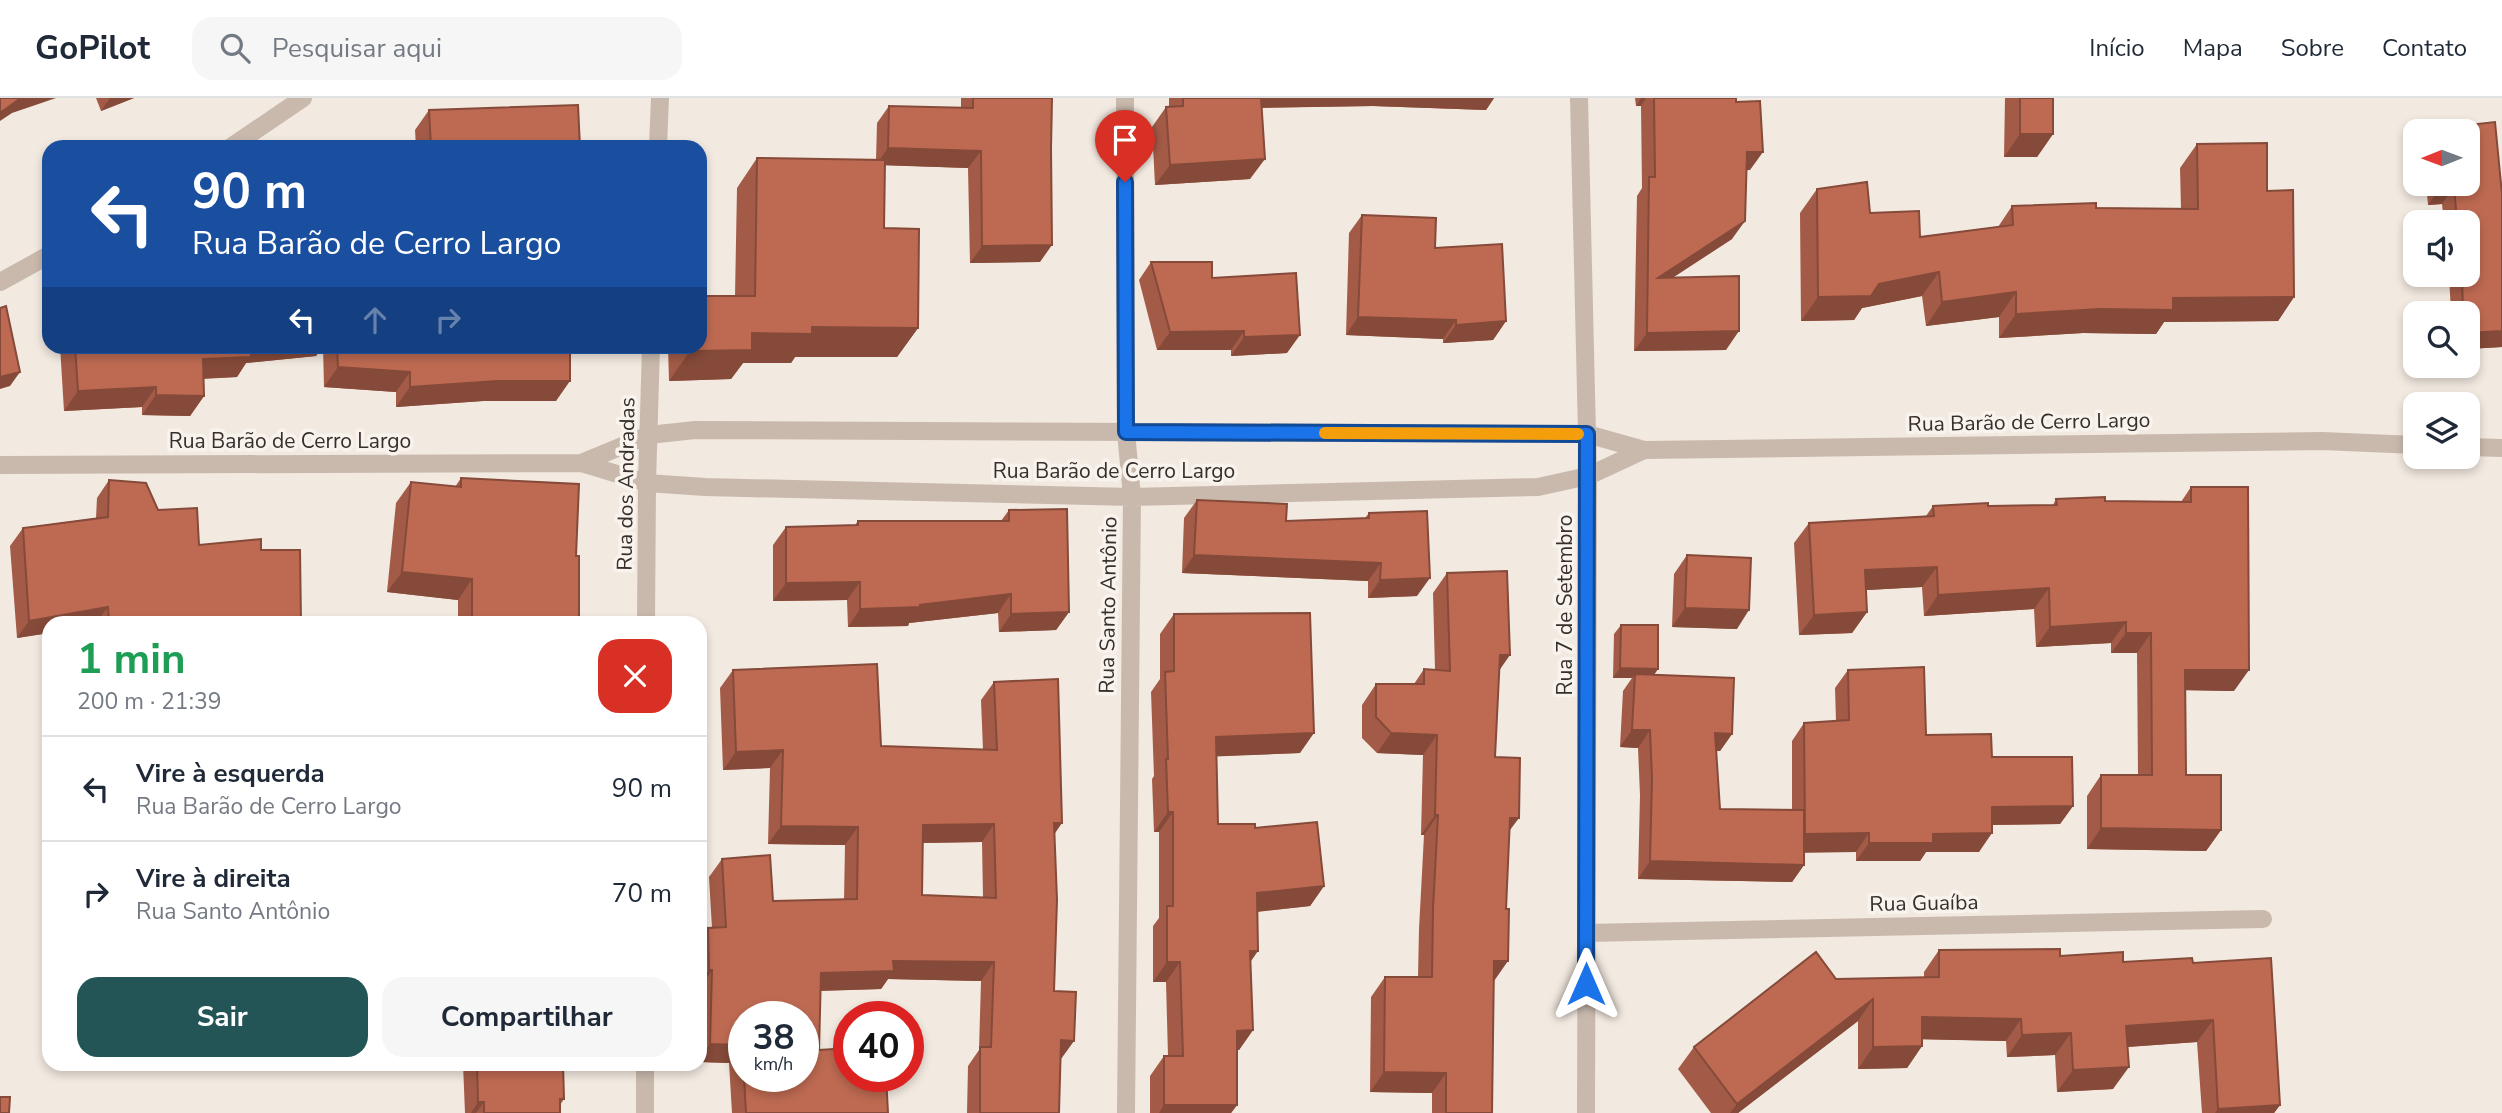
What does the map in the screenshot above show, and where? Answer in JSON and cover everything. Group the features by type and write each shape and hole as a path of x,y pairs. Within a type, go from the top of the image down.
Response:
{"street":[{"path":"241,140 303,98"},
{"path":"658,140 660,98"},
{"name":"Rua Santo Antônio","path":"1125,98 1126,432 1132,498 1126,1113"},
{"name":"Rua 7 de Setembro","path":"1579,98 1588,476 1586,1113"},
{"path":"0,282 42,259"},
{"name":"Rua dos Andradas","path":"646,616 652,354"},
{"name":"Rua Barão de Cerro Largo","path":"581,463 649,435 695,430 1587,434 1644,450 2322,441 2403,444"},
{"path":"2480,447 2502,448"},
{"name":"Rua Barão de Cerro Largo","path":"0,466 581,463 647,483 705,487 1132,498 1538,487 1588,476 1644,450"},
{"name":"Rua Guaíba","path":"1586,933 2263,919"},
{"path":"645,1071 645,1113"}],"building":[{"path":"0,98 21,98 0,113"},
{"path":"973,98 1052,98 1052,245 982,246 981,151 888,148 889,106 973,108"},
{"path":"1183,98 1261,98 1265,159 1170,165 1166,107 1183,106"},
{"path":"1654,98 1736,98 1736,102 1760,101 1763,152 1747,152 1745,221 1658,278 1739,276 1739,331 1647,333 1649,177 1655,177"},
{"path":"2020,98 2053,98 2053,134 2020,134"},
{"path":"578,105 580,140 431,140 429,110"},
{"path":"2495,122 2502,194 2502,331 2480,332 2480,301 2463,301 2462,287 2480,287 2480,210 2456,210 2455,196 2480,196 2480,124"},
{"path":"2267,143 2267,191 2293,190 2294,297 2173,298 2173,310 2100,309 2016,314 2016,292 1942,302 1939,272 1879,284 1871,296 1818,297 1817,189 1867,182 1870,213 1919,211 1920,237 2013,225 2012,206 2096,203 2096,208 2198,209 2197,144"},
{"path":"757,158 885,160 884,228 919,229 918,328 812,327 812,334 752,333 752,350 707,351 707,296 755,296"},
{"path":"1362,215 1436,218 1435,248 1502,244 1506,321 1456,325 1456,320 1358,317"},
{"path":"1151,262 1212,262 1212,278 1296,273 1300,335 1244,337 1244,331 1170,332"},
{"path":"6,306 20,372 0,377 0,308"},
{"path":"76,354 251,354 251,357 203,359 204,396 156,395 156,387 78,391"},
{"path":"337,354 570,354 570,381 497,381 410,387 410,372 338,367"},
{"path":"461,478 579,484 576,556 579,556 579,616 472,616 472,579 402,572 411,482 461,487"},
{"path":"109,480 146,483 158,510 197,508 199,545 261,539 261,550 300,550 301,616 109,616 108,607 42,616 42,619 29,621 23,528 108,517"},
{"path":"2191,487 2248,487 2249,670 2185,670 2186,775 2221,775 2221,830 2101,828 2101,775 2152,775 2151,633 2126,633 2126,622 2050,627 2049,588 1938,595 1937,567 1865,570 1867,612 1814,615 1809,523 1934,516 1933,506 1988,503 1988,506 2057,505 2056,499 2105,497 2105,501 2191,502"},
{"path":"1197,500 1287,504 1286,521 1369,518 1369,513 1427,511 1430,578 1380,580 1381,563 1194,555"},
{"path":"1067,509 1069,612 1011,614 1011,594 920,607 860,609 860,582 786,583 786,527 858,525 858,521 1009,521 1009,510"},
{"path":"1687,555 1751,558 1749,610 1685,608"},
{"path":"1507,571 1510,655 1500,655 1495,757 1520,758 1519,818 1510,818 1506,909 1509,909 1508,961 1494,961 1492,1113 1446,1113 1446,1073 1384,1072 1385,977 1432,977 1438,815 1435,815 1437,735 1391,733 1376,717 1376,684 1424,684 1424,669 1450,671 1447,573"},
{"path":"1310,613 1314,733 1216,737 1218,824 1255,824 1255,828 1317,822 1324,886 1257,893 1258,951 1250,951 1253,1030 1237,1031 1237,1105 1164,1105 1164,1056 1183,1056 1180,962 1167,962 1167,906 1173,906 1173,812 1168,812 1165,672 1174,671 1174,614"},
{"path":"1621,625 1658,625 1658,669 1620,668"},
{"path":"877,664 881,746 997,750 994,682 1058,679 1062,823 1054,823 1057,900 1054,991 1076,992 1074,1041 1061,1040 1059,1113 980,1113 980,1047 991,1047 994,962 893,961 894,971 821,973 819,1050 819,1001 728,1001 728,1045 710,1044 712,970 709,970 708,928 726,927 722,859 770,855 773,901 857,899 858,827 781,826 783,750 736,752 733,670","holes":["994,824 996,898 922,895 923,825"]},
{"path":"1924,667 1926,735 1991,734 1992,757 2072,757 2073,806 1992,807 1992,833 1933,834 1933,843 1869,843 1869,833 1805,834 1804,723 1849,720 1848,670"},
{"path":"1635,674 1734,678 1732,734 1715,733 1720,809 1804,810 1804,865 1650,861 1650,730 1632,730"},
{"path":"2060,949 2060,956 2123,952 2123,962 2192,958 2193,963 2271,958 2280,1105 2218,1109 2213,1020 2126,1026 2129,1067 2073,1070 2071,1033 2022,1035 2021,1019 1922,1017 1922,1046 1873,1047 1873,999 1737,1104 1694,1047 1816,952 1836,979 1939,977 1939,950"},
{"path":"833,1049 833,1092 887,1092 888,1113 746,1113 745,1092 819,1092 819,1050"},
{"path":"477,1071 563,1071 564,1099 560,1099 560,1113 484,1113 484,1102 478,1102"},
{"path":"0,1097 10,1097 9,1113 0,1113"}],"slow traffic":[{"path":"1325,433 1578,434"}],"route":[{"path":"1125,182 1126,432 1587,434 1586,984"}]}
